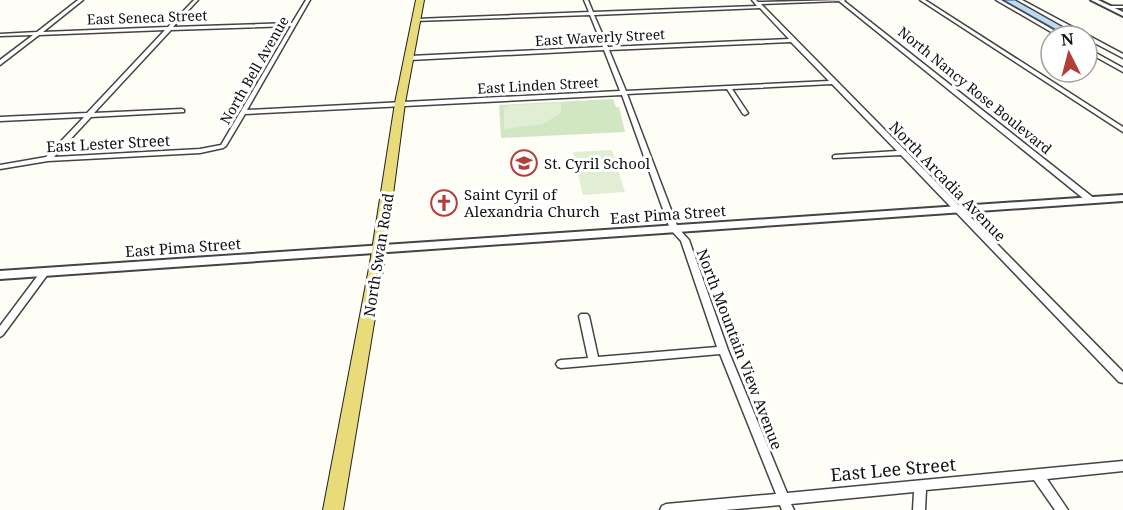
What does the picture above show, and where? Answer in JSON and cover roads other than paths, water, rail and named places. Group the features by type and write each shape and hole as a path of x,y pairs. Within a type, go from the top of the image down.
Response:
{"main road":[{"name":"North Swan Road","path":"333,510 380,248 400,103 420,0"}],"street":[{"path":"0,63 81,0"},
{"path":"48,159 196,0"},
{"name":"North Bell Avenue","path":"220,152 308,0"},
{"name":"North Mountain View Avenue","path":"586,0 624,93 674,229 684,240 723,350 786,504"},
{"name":"North Nancy Rose Boulevard","path":"840,0 1092,201"},
{"path":"416,20 845,0"},
{"path":"922,0 1123,130"},
{"path":"998,0 1041,24"},
{"path":"1018,0 1062,24"},
{"path":"1094,0 1123,14"},
{"name":"North Arcadia Avenue","path":"757,3 1123,379"},
{"path":"1109,8 1123,7"},
{"name":"East Seneca Street","path":"0,35 295,24"},
{"name":"East Waverly Street","path":"410,58 791,40"},
{"path":"1099,44 1123,56"},
{"path":"1099,57 1123,70"},
{"name":"East Linden Street","path":"244,112 833,82"},
{"path":"729,88 745,113"},
{"path":"0,119 182,111"},
{"name":"East Lester Street","path":"0,167 48,159 220,152"},
{"path":"835,157 902,153"},
{"name":"East Pima Street","path":"0,275 1121,200"},
{"path":"0,333 45,272"},
{"path":"584,316 594,362"},
{"path":"561,364 723,350"},
{"name":"East Lee Street","path":"666,510 786,504 920,484 1123,465"},
{"path":"1037,474 1062,510"},
{"path":"919,510 920,484"}],"water":[{"path":"1003,0 1017,0 1060,24 1046,24"}],"place":[{"name":"St. Cyril School","path":"524,163"},
{"name":"Saint Cyril of Alexandria Church","path":"444,203"}]}
